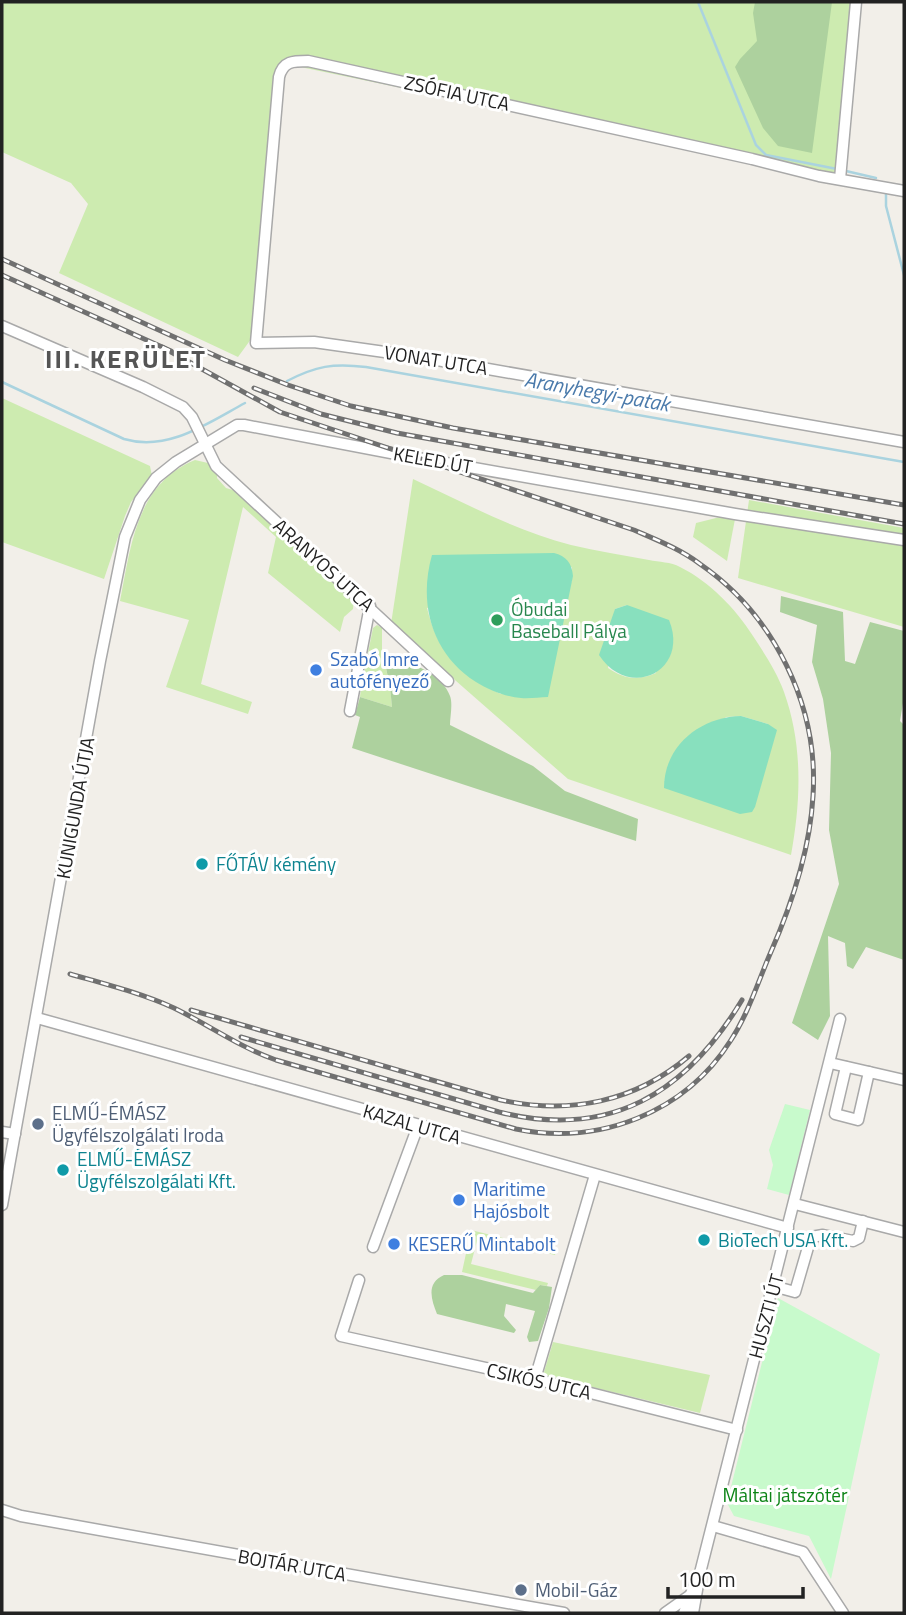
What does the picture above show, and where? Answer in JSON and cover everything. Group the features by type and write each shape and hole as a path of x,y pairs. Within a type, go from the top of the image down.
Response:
{"street":[{"path":"840,179 856,2"},
{"name":"ZSÓFIA UTCA","path":"256,343 279,76 286,63 294,61 308,61 446,90 904,191"},
{"path":"2,326 177,403 192,417 203,440"},
{"name":"VONAT UTCA","path":"256,343 314,342 420,357 904,442"},
{"name":"KELED ÚT","path":"203,440 237,425 244,425 735,514 904,540"},
{"name":"ARANYOS UTCA","path":"203,440 216,466 448,681"},
{"name":"KUNIGUNDA ÚTJA","path":"2,1205 125,537 140,500 151,483 203,440"},
{"path":"350,711 370,606"},
{"name":"KAZAL UTCA","path":"37,1018 788,1228"},
{"name":"HUSZTI ÚT","path":"692,1613 840,1019"},
{"path":"830,1063 904,1080"},
{"path":"846,1067 835,1114 858,1120 869,1072"},
{"path":"373,1247 418,1126"},
{"path":"2,1132 15,1134"},
{"path":"535,1379 595,1175"},
{"path":"794,1204 904,1231"},
{"path":"773,1286 795,1292 811,1237 823,1235 853,1241 859,1238 863,1221"},
{"name":"CSIKÓS UTCA","path":"359,1280 341,1336 535,1379 737,1430"},
{"name":"BOJTÁR UTCA","path":"2,1510 21,1516"},
{"name":"BOJTÁR UTCA","path":"2,1515 21,1516 564,1613"},
{"path":"713,1526 803,1552 842,1613"},
{"path":"684,1613 700,1573"},
{"path":"665,1613 689,1596"}],"green space":[{"path":"2,2 856,2 840,179 286,64 257,331 238,357 59,273 88,204 71,183 2,152"},
{"path":"755,2 832,2 812,153 778,146 763,128 735,67 757,41 753,13"},
{"path":"2,398 150,466 152,476 131,502 104,579 2,542"},
{"path":"195,460 208,463 226,488 236,491 354,599 353,609 344,617 340,632 268,573 276,537 243,507 201,684 252,702 248,714 166,687 189,620 120,601 133,539 148,501 160,484 175,471"},
{"path":"413,479 530,532 571,545 669,563 691,573 712,588 738,616 770,663 784,692 795,732 798,773 797,814 791,855 568,779 391,624","holes":["572,567 572,581 501,694 473,679 452,661 444,650 427,608","627,605 656,673 631,678 608,668 615,609","741,716 768,724 664,781 726,717"]},
{"path":"749,500 904,528 904,627 738,578"},
{"path":"724,516 735,519 727,561 693,537 696,523"},
{"name":"Óbudai Baseball Pálya","path":"554,553 568,561 573,576 548,697 515,697 481,685 461,671 449,657 432,626 427,592 432,555"},
{"path":"781,596 843,612 845,661 855,664 870,622 904,631 904,697 900,721 904,725 904,960 866,947 853,969 847,966 845,943 828,936 830,1016 818,1040 792,1023 839,884 829,830 831,753 823,699 812,662 817,625 780,612"},
{"path":"627,605 669,620 673,638 671,653 664,666 653,674 640,678 626,676 611,669 599,655 615,609"},
{"path":"377,625 382,628 382,650 392,707 360,697 361,688 375,689 377,674 364,673 373,628"},
{"path":"405,662 431,674 447,689 451,703 450,725 533,766 565,791 638,819 636,841 352,748 360,717 355,715 360,697 392,707 386,668"},
{"path":"741,716 768,724 777,730 752,812 740,814 664,788 670,759 688,736 712,722"},
{"path":"785,1104 810,1110 789,1195 767,1189 773,1165 769,1150"},
{"path":"471,1230 556,1251 555,1255 478,1237 471,1264 548,1283 547,1286 540,1285 536,1290 462,1272"},
{"path":"444,1275 462,1275 533,1293 540,1285 552,1287 549,1308 538,1341 529,1342 527,1337 535,1311 506,1304 504,1316 516,1330 514,1333 437,1314 432,1287 438,1278"},
{"name":"Máltai játszótér","path":"778,1298 880,1354 831,1579 809,1536 734,1516 727,1503"},
{"path":"553,1342 710,1375 700,1413 546,1376 544,1372"}],"waterway":[{"path":"698,2 756,145 766,155 837,169"},
{"path":"846,171 876,178"},
{"path":"886,194 886,206 904,275"},
{"name":"Aranyhegyi-patak","path":"287,381 325,367 366,367 904,462"},
{"name":"Aranyhegyi-patak","path":"2,382 124,439 140,442 172,439 202,427 245,403"}],"railway":[{"path":"2,259 225,360 351,406 453,428 904,505"},
{"path":"2,275 171,351"},
{"path":"70,974 161,1003 249,1049 276,1060 516,1129 578,1133 608,1128 665,1105 690,1087 712,1065 731,1040 748,1009 786,916 804,857 811,816 813,762 808,729 799,696 786,665 770,636 750,609 700,564 676,549 634,530 280,412 162,347"},
{"path":"254,388 321,414 397,433 904,524"},
{"path":"241,1037 499,1112 539,1119 576,1119 610,1113 641,1101 670,1084 696,1061 720,1033 742,1000"},
{"path":"191,1010 501,1100 527,1104 577,1105 601,1101 647,1084 689,1056"}],"place":[{"name":"Óbudai Baseball Pálya","path":"497,620"},
{"name":"Szabó Imre autófényező","path":"316,670"},
{"name":"FŐTÁV kémény","path":"202,864"},
{"name":"ELMŰ-ÉMÁSZ Ügyfélszolgálati Iroda","path":"38,1124"},
{"name":"ELMŰ-ÉMÁSZ Ügyfélszolgálati Kft.","path":"63,1170"},
{"name":"Maritime Hajósbolt","path":"459,1200"},
{"name":"BioTech USA Kft.","path":"704,1240"},
{"name":"KESERŰ Mintabolt","path":"394,1244"},
{"name":"Mobil-Gáz","path":"521,1590"}],"district":[{"name":"III. KERÜLET","path":"126,359"}]}
